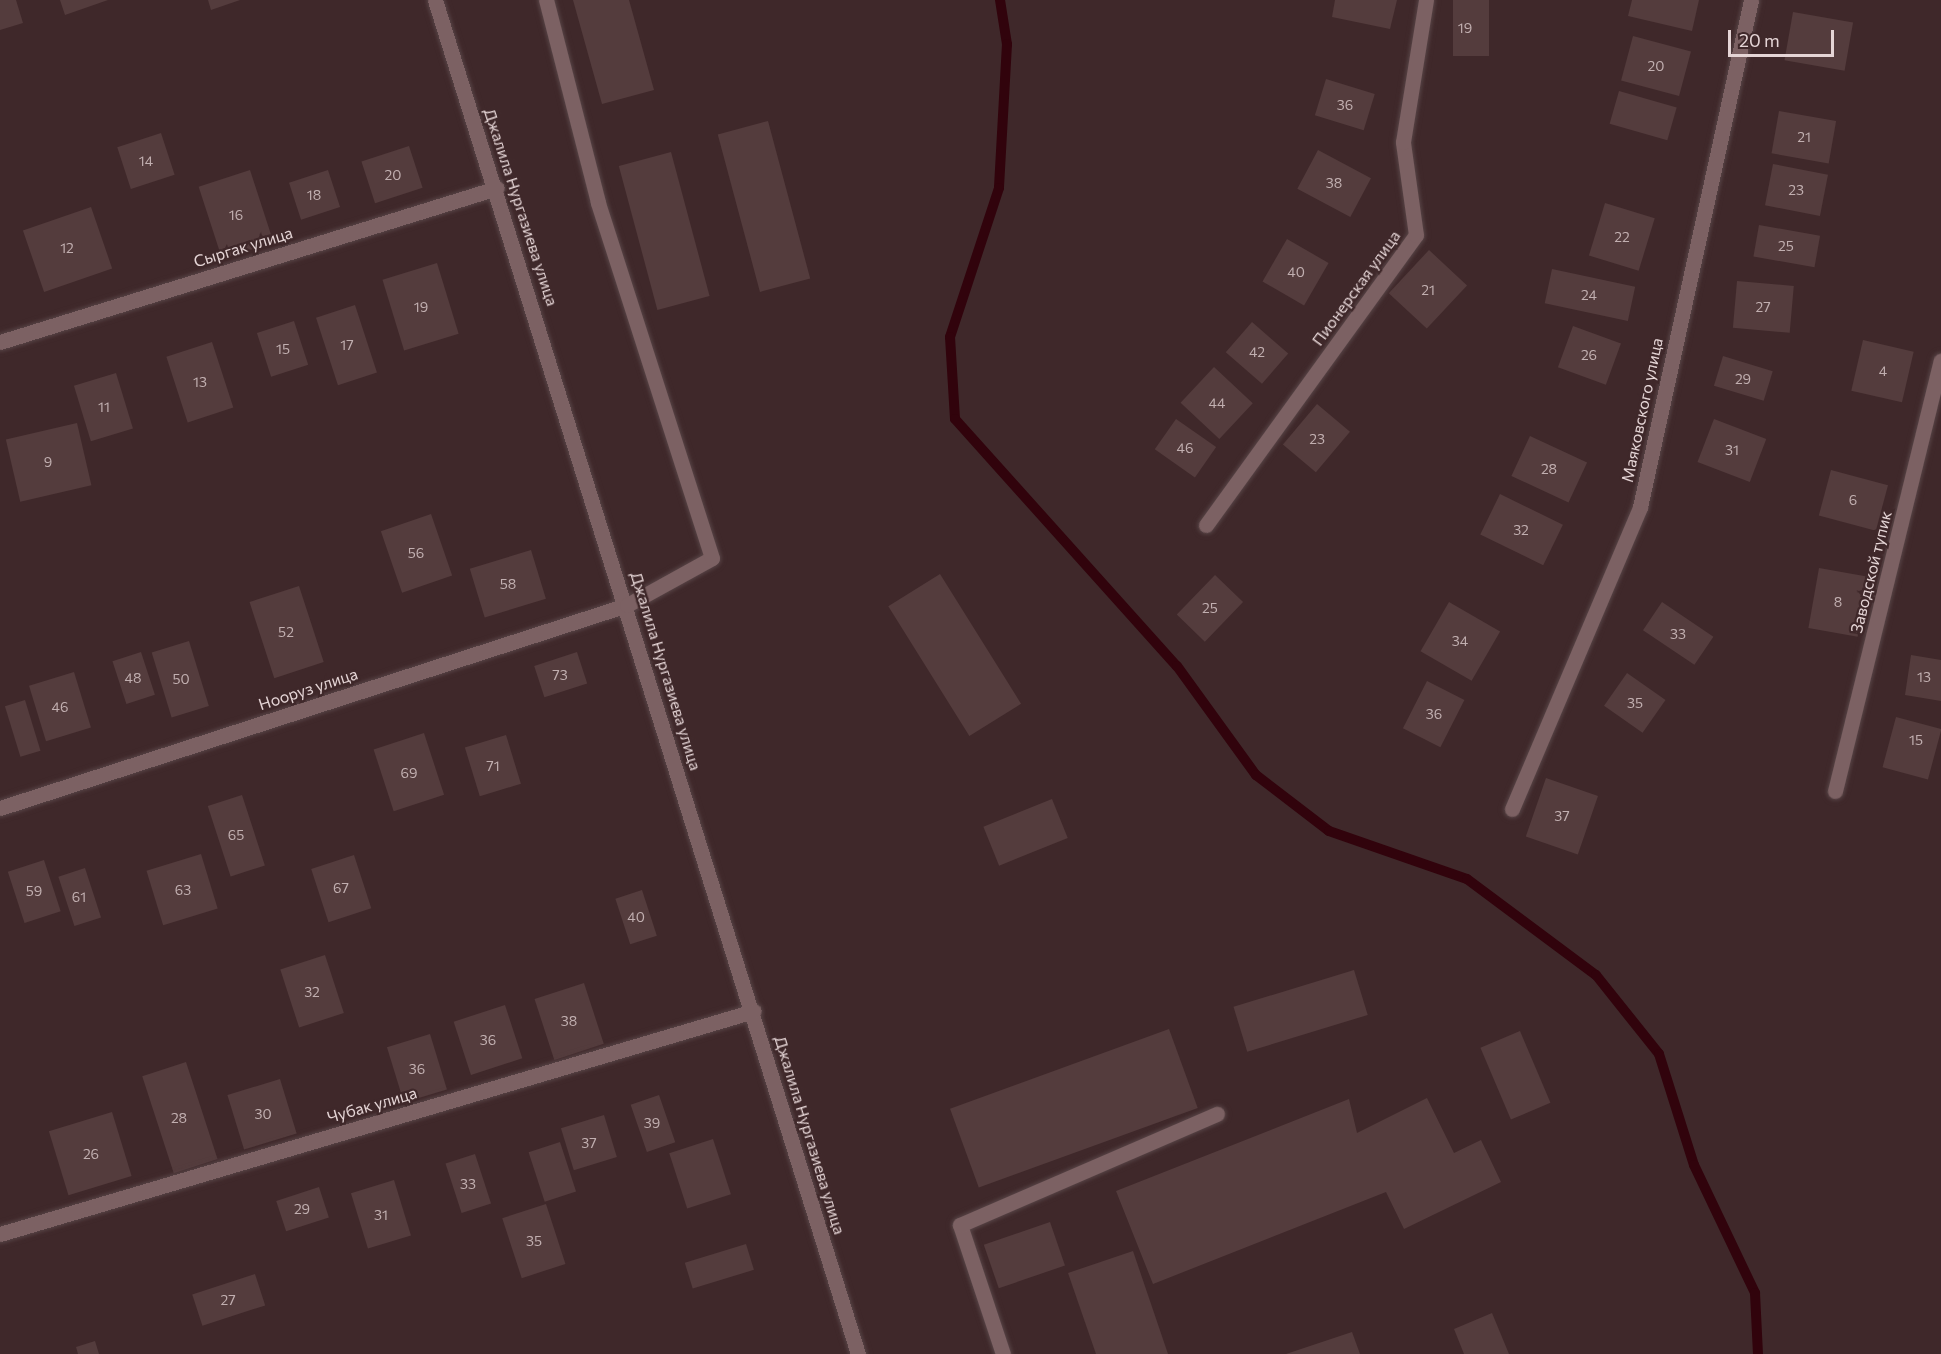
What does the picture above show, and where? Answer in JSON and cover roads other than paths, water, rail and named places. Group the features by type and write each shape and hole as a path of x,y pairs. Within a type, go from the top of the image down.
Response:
{"street":[{"name":"Джалила Нургазиева улица","path":"435,0 497,188 754,1011 858,1354"},
{"name":"Нооруз улица","path":"0,807 627,605 712,558 598,202 546,0"},
{"name":"Пионерская улица","path":"1206,525 1416,235 1403,142 1426,0"},
{"name":"Маяковского улица","path":"1512,809 1640,507 1751,0"},
{"name":"Сыргак улица","path":"0,342 497,188"},
{"name":"Заводской тупик","path":"1835,791 1941,361"},
{"name":"Чубак улица","path":"0,1234 754,1011"},
{"path":"1003,1354 960,1225 1217,1114"}],"waterway":[{"path":"1000,0 1007,44 999,188 950,337 955,419 1177,666 1256,775 1329,831 1467,879 1596,975 1659,1054 1694,1165 1755,1293 1758,1354"}]}
